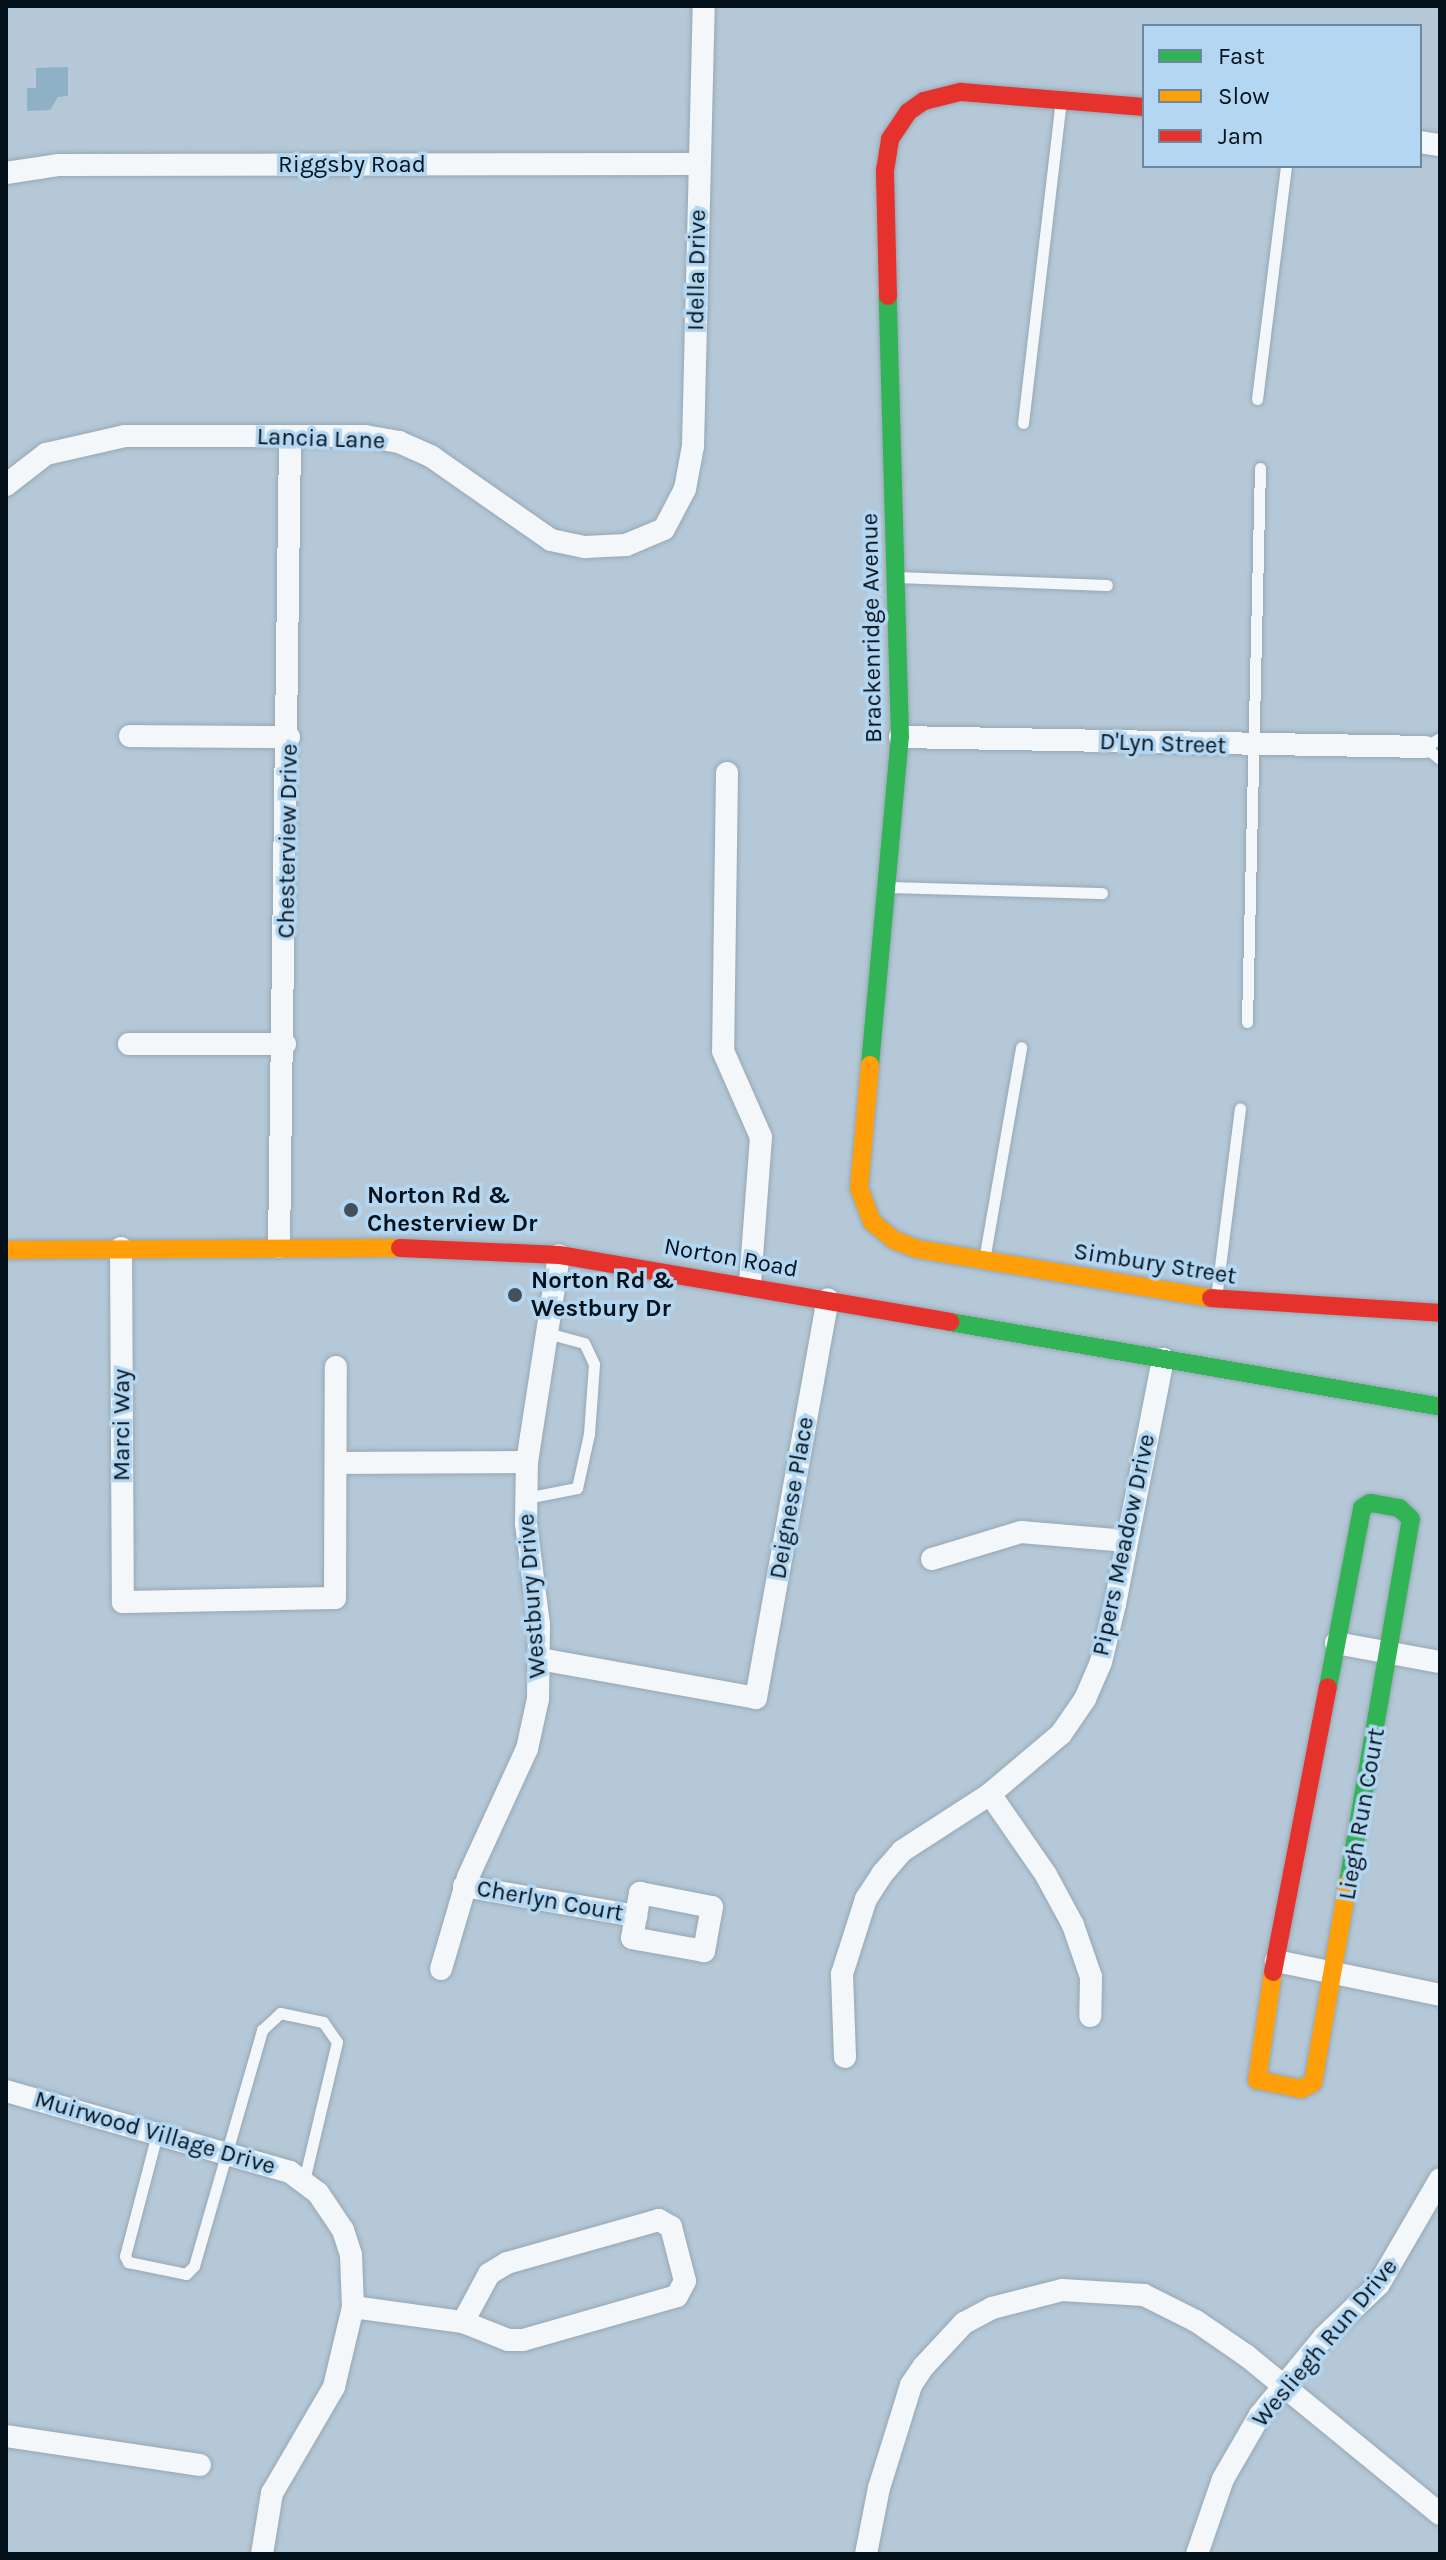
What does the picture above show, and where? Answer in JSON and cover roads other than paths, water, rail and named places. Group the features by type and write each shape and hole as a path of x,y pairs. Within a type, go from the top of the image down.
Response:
{"street":[{"name":"Idella Drive","path":"664,529 685,489 693,446 704,6"},
{"name":"Brackenridge Avenue","path":"872,1222 859,1188 860,1151 900,737 887,154 898,126 924,101 961,92 1142,107"},
{"name":"Riggsby Road","path":"6,173 59,165 699,164"},
{"name":"Lancia Lane","path":"6,485 46,454 80,442 125,436 290,436 399,442 458,473 551,540 585,547 626,545 664,529"},
{"name":"Chesterview Drive","path":"279,1247 285,1044 290,436"},
{"path":"130,736 289,737"},
{"name":"D'Lyn Street","path":"900,737 1254,747 1435,748"},
{"path":"727,773 723,1051 761,1137 750,1284"},
{"path":"129,1044 285,1044"},
{"name":"Simbury Street","path":"872,1222 894,1240 918,1249 1216,1299 1440,1313"},
{"name":"Norton Road","path":"6,1250 279,1247 559,1255 750,1284 1440,1407"},
{"name":"Marci Way","path":"121,1248 123,1602 335,1598 336,1463"},
{"name":"Westbury Drive","path":"441,1969 464,1886 527,1749 540,1659 526,1498 527,1462 559,1255"},
{"name":"Deignese Place","path":"540,1659 756,1698 828,1299"},
{"name":"Pipers Meadow Drive","path":"845,2057 842,1974 866,1899 902,1851 990,1794 1061,1734 1085,1699 1101,1662 1163,1359"},
{"path":"336,1367 336,1463 527,1462"},
{"name":"Liegh Run Court","path":"1370,1503 1399,1508 1411,1519 1391,1654 1313,2083 1301,2089 1257,2080 1276,1961 1336,1643 1362,1508 1370,1503"},
{"path":"932,1559 1021,1532 1127,1541"},
{"path":"1336,1643 1440,1662"},
{"path":"990,1794 1046,1875 1073,1925 1091,1977 1090,2016"},
{"name":"Cherlyn Court","path":"464,1886 636,1916"},
{"path":"1276,1961 1440,1995"},
{"name":"Muirwood Village Drive","path":"6,2091 304,2180 343,2230 351,2255 353,2307 334,2387 272,2493 262,2554"},
{"name":"Wesliegh Run Drive","path":"1197,2554 1223,2479 1260,2415 1379,2284 1440,2179"},
{"path":"353,2307 463,2322 508,2340 523,2340 677,2296 685,2281 671,2227 659,2220 507,2263 489,2274 463,2322"},
{"path":"866,2554 879,2488 911,2385 943,2343 992,2308 1062,2290 1144,2295 1196,2321 1440,2514"},
{"path":"6,2436 200,2465"}],"lane":[{"path":"1023,423 1061,100"},
{"path":"1257,399 1286,168"},
{"path":"1247,1022 1260,468"},
{"path":"896,577 1107,585"},
{"path":"886,886 1102,893"},
{"path":"984,1260 1021,1047"},
{"path":"1216,1299 1240,1109"},
{"path":"526,1498 577,1488 589,1434 594,1364 584,1343 547,1333"},
{"path":"157,2134 125,2248 128,2262 181,2275 191,2271 262,2030 280,2013 323,2022 337,2042 304,2180"}],"place":[{"name":"Norton Rd & Chesterview Dr","path":"351,1210"},
{"name":"Norton Rd & Westbury Dr","path":"515,1295"}]}
